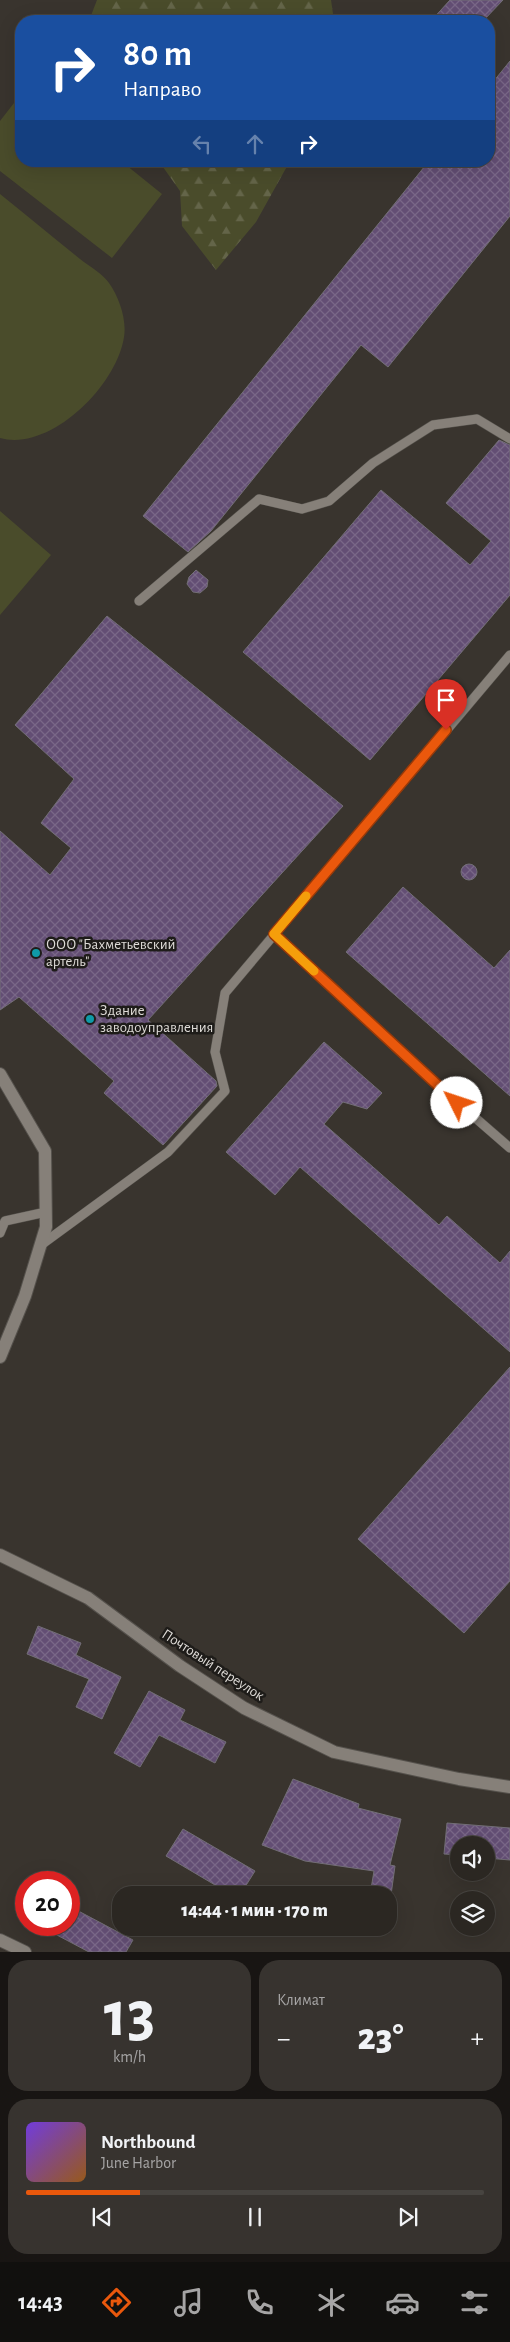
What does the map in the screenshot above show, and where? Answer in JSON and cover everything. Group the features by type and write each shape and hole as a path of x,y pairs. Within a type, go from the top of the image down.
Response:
{"street":[{"path":"0,1074 46,1151 46,1227 25,1296 3,1341 0,1357"},
{"name":"Почтовый переулок","path":"0,1555 88,1598 180,1666 244,1708 334,1752 458,1779 510,1787"},
{"path":"0,1940 25,1952"}],"lane":[{"path":"140,601 259,499 302,510 329,501 373,463 433,425 477,419 510,438"},
{"path":"40,1245 168,1152 225,1091 215,1052 225,993 510,655"},
{"path":"274,934 418,1068 510,1148"},
{"path":"0,1233 5,1221 46,1212"}],"green space":[{"path":"97,0 331,0 333,15 91,15"},
{"path":"15,102 15,167 128,167 162,194 112,258 0,171 0,121"},
{"path":"163,167 287,167 256,222 216,270 182,226 180,191"},
{"path":"0,194 100,273 113,289 119,302 125,330 119,356 109,375 95,394 60,425 40,435 20,440 0,438"},
{"path":"0,511 51,555 0,615"}],"building":[{"path":"450,0 503,0 489,15 436,15"},
{"path":"510,61 510,216 388,367 361,345 211,531 188,552 143,516 424,167 495,167 495,80"},
{"path":"499,440 510,445 510,595 370,760 243,652 381,490 470,565 491,541 446,503"},
{"path":"196,570 208,580 207,587 200,593 193,592 187,584 189,577"},
{"path":"107,616 343,806 148,1020 216,1081 217,1086 163,1145 104,1093 114,1081 19,997 0,1010 0,831 50,875 71,848 41,823 74,779 15,725"},
{"path":"466,864 472,864 477,869 475,878 466,880 461,875 461,869"},
{"path":"403,887 494,968 510,950 510,1096 346,952"},
{"path":"324,1042 382,1093 367,1109 343,1102 324,1124 439,1225 447,1216 500,1263 510,1251 510,1352 300,1167 275,1195 226,1152"},
{"path":"510,1367 510,1581 464,1633 358,1539"},
{"path":"38,1626 81,1643 76,1655 121,1677 102,1719 76,1707 89,1679 27,1654"},
{"path":"149,1691 185,1710 180,1720 226,1742 215,1763 159,1735 140,1767 114,1753"},
{"path":"293,1779 359,1804 358,1808 401,1819 390,1865 395,1866 392,1886 372,1886 374,1871 305,1861 262,1845"},
{"path":"447,1823 510,1828 510,1860 495,1859 495,1836 450,1836 450,1854 444,1854"},
{"path":"183,1829 255,1871 246,1886 217,1886 166,1856"},
{"path":"80,1912 112,1929 112,1936 125,1936 133,1940 126,1952 89,1952 59,1936 80,1936"}],"slow traffic":[{"path":"306,896 274,934 314,971"}],"place":[{"name":"ООО \"Бахметьевский артель\"","path":"36,953"},
{"name":"Здание заводоуправления","path":"90,1019"}],"route":[{"path":"446,730 274,934 457,1103"}]}
